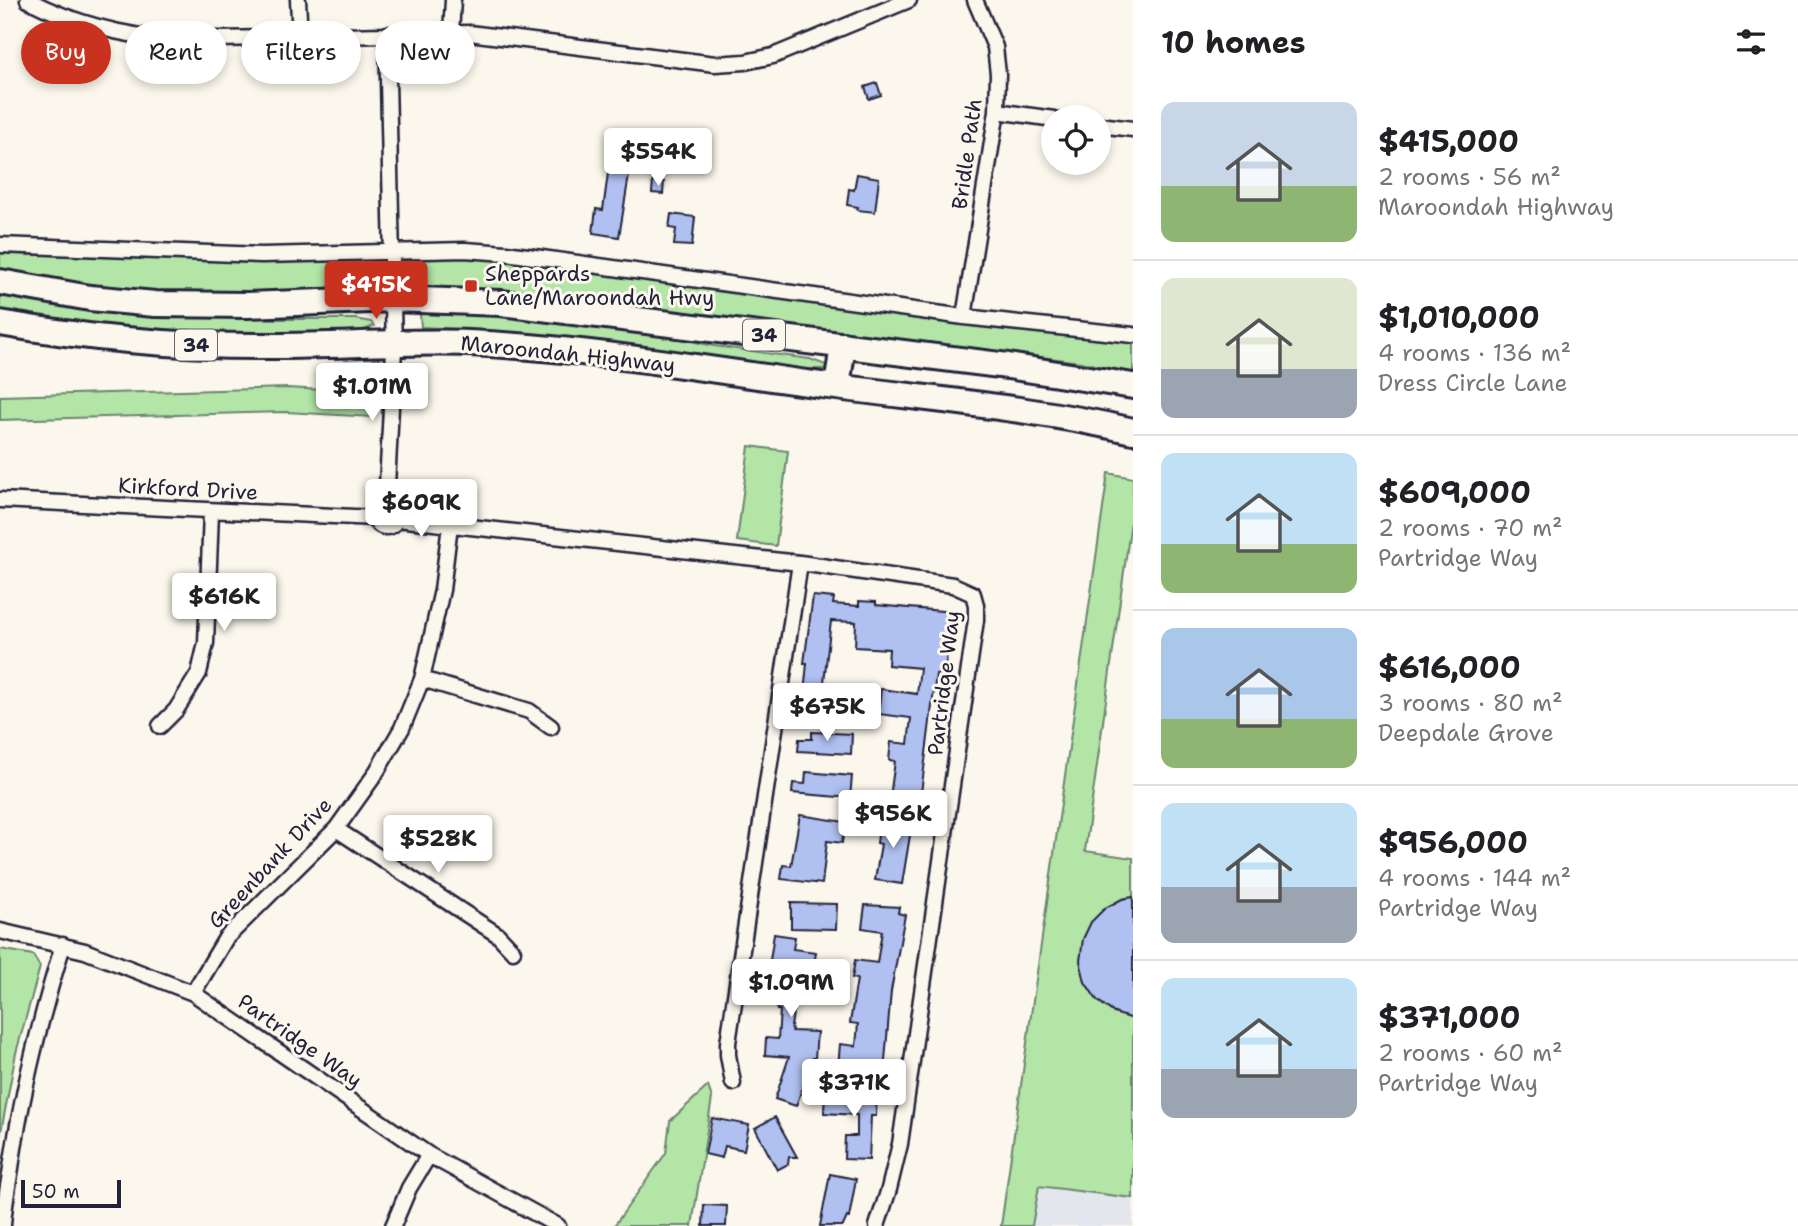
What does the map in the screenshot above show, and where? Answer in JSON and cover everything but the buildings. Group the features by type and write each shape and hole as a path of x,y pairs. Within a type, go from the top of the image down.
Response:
{"highway":[{"name":"Maroondah Highway","path":"0,282 67,295 155,304 248,305 393,299 501,303 844,345 1072,375 1133,386"},
{"name":"Maroondah Highway","path":"0,323 125,340 201,346 394,342 481,344 554,350 947,399 1060,416 1133,431"},
{"path":"837,387 844,345"}],"street":[{"path":"28,0 105,30 139,37 175,40 241,38"},
{"path":"298,0 299,21"},
{"path":"452,21 453,0"},
{"path":"475,34 687,62 745,62 773,56 909,0"},
{"name":"Bridle Path","path":"964,317 997,111 998,74 995,47 975,0"},
{"path":"386,505 394,342 388,84"},
{"path":"997,111 1041,117"},
{"path":"1111,126 1133,129"},
{"path":"0,245 262,255 465,250 506,253 964,317 1133,335"},
{"name":"Kirkford Drive","path":"0,500 211,512 374,517"},
{"path":"386,505 395,509 397,519 394,525 384,527 377,524 374,517 379,507 386,505"},
{"path":"160,726 176,710 199,673 206,643 211,512"},
{"name":"Partridge Way","path":"397,519 800,563 953,585 973,594 976,606 900,1144 877,1226"},
{"name":"Greenbank Drive","path":"193,993 226,938 336,829 374,776 402,728 422,679 442,590 450,525"},
{"path":"733,1083 728,1043 800,563"},
{"path":"422,679 529,710 551,727"},
{"path":"336,829 498,935 513,951"},
{"name":"Partridge Way","path":"0,931 85,951 193,993 429,1156 558,1226"},
{"path":"3,1226 29,1066 63,945"},
{"path":"393,1226 409,1188 429,1156"}],"shaded area":[{"path":"1038,1186 1133,1198 1133,1226 1032,1226"}],"green space":[{"path":"0,251 9,254 288,261 367,259 383,268 383,276 376,284 365,289 228,294 124,291 68,285 0,271"},
{"path":"480,257 911,316 1133,341 1133,374 1081,362 580,300 484,291 414,289 405,285 400,271 402,264 411,258"},
{"path":"0,293 226,316 355,319 371,322 374,326 340,335 205,339 0,315"},
{"path":"494,313 639,330 714,346 810,359 826,365 825,369 770,369 495,331 421,327 420,314"},
{"path":"287,388 359,392 372,417 286,412 0,420 0,396"},
{"path":"749,446 788,451 776,546 737,541"},
{"path":"1108,473 1133,478 1133,507 1085,851 1133,858 1133,1198 1039,1186 1032,1226 1001,1226"},
{"path":"0,949 33,955 40,967 16,1053 0,1137"},
{"path":"708,1086 712,1098 692,1226 614,1226 666,1153 670,1121"}],"place":[{"name":"Sheppards Lane/Maroondah Hwy","path":"471,286"}]}
